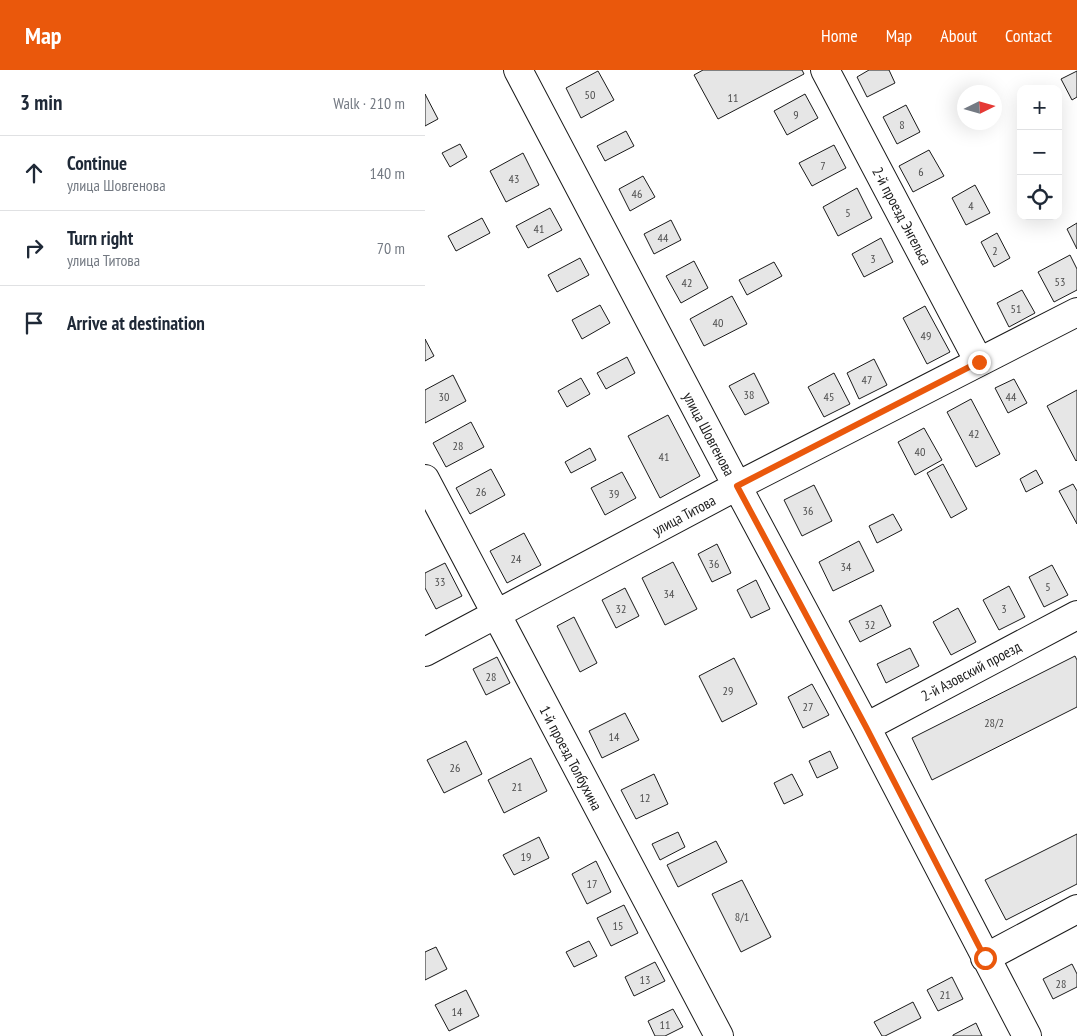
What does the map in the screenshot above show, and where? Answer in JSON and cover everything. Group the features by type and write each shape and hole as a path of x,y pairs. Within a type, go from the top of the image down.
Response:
{"street":[{"name":"улица Шовгенова","path":"518,70 866,727 1027,1036"},
{"name":"2-й проезд Энгельса","path":"825,70 979,362"},
{"name":"улица Титова","path":"425,652 737,486 1077,312"},
{"name":"1-й проезд Толбухина","path":"425,479 719,1036"},
{"name":"2-й Азовский проезд","path":"866,727 1077,615"},
{"path":"985,958 1077,909"}],"building":[{"path":"703,70 802,70 804,74 718,119 694,75"},
{"path":"869,70 889,70 895,83 867,97 857,77"},
{"path":"598,71 614,100 581,118 566,88"},
{"path":"1077,71 1077,97 1072,100 1061,79"},
{"path":"425,94 438,119 425,126"},
{"path":"805,94 818,118 787,135 774,111"},
{"path":"906,105 920,132 897,144 883,117"},
{"path":"626,131 634,146 605,161 597,146"},
{"path":"460,144 467,157 450,167 442,153"},
{"path":"834,145 846,168 812,186 799,163"},
{"path":"929,150 944,176 913,192 899,166"},
{"path":"523,153 539,185 506,202 490,171"},
{"path":"643,176 655,197 630,211 619,189"},
{"path":"975,185 990,213 966,225 952,198"},
{"path":"857,188 872,218 838,236 823,207"},
{"path":"550,208 562,230 528,248 516,226"},
{"path":"482,218 490,233 456,251 448,236"},
{"path":"671,220 681,240 654,254 644,234"},
{"path":"1077,223 1077,249 1067,229"},
{"path":"997,233 1010,258 994,267 981,242"},
{"path":"881,238 893,262 864,277 852,254"},
{"path":"1070,255 1077,269 1077,290 1054,302 1038,272"},
{"path":"580,258 589,275 557,292 548,275"},
{"path":"694,261 708,288 681,303 666,276"},
{"path":"774,262 782,276 747,295 739,280"},
{"path":"1022,290 1035,313 1009,327 997,303"},
{"path":"732,296 747,324 704,346 690,319"},
{"path":"600,305 610,323 582,339 572,320"},
{"path":"925,306 950,352 927,364 903,318"},
{"path":"425,339 434,356 425,361"},
{"path":"627,357 635,373 606,389 597,373"},
{"path":"874,359 887,385 859,399 847,373"},
{"path":"754,373 769,403 745,415 729,386"},
{"path":"834,373 850,404 824,417 808,387"},
{"path":"453,375 466,401 425,423 425,390"},
{"path":"581,378 590,394 567,407 558,391"},
{"path":"1014,379 1027,403 1008,413 995,388"},
{"path":"1077,390 1077,460 1076,461 1047,406"},
{"path":"971,399 1000,454 976,467 947,412"},
{"path":"668,415 700,476 660,498 628,436"},
{"path":"471,422 484,447 446,467 433,443"},
{"path":"924,428 942,460 915,475 898,442"},
{"path":"590,448 596,460 571,473 565,462"},
{"path":"943,464 967,509 951,518 927,473"},
{"path":"491,469 505,495 470,514 456,488"},
{"path":"1036,470 1043,483 1026,492 1020,479"},
{"path":"622,472 636,498 605,515 591,488"},
{"path":"1073,484 1077,491 1077,524 1059,491"},
{"path":"814,485 832,521 802,536 784,500"},
{"path":"893,514 902,530 877,543 869,526"},
{"path":"524,533 541,565 507,583 490,551"},
{"path":"859,541 874,571 833,591 819,562"},
{"path":"717,544 731,573 712,582 698,554"},
{"path":"673,562 697,609 665,625 642,578"},
{"path":"445,563 462,596 436,609 425,588 425,573"},
{"path":"1052,565 1068,595 1044,607 1029,577"},
{"path":"756,580 770,609 751,618 737,590"},
{"path":"1009,586 1025,617 999,630 983,600"},
{"path":"625,588 639,616 616,628 602,600"},
{"path":"881,605 891,626 860,642 849,621"},
{"path":"958,608 976,642 951,655 933,622"},
{"path":"574,617 597,663 580,672 557,626"},
{"path":"910,648 919,666 886,683 877,664"},
{"path":"1075,656 1077,660 1077,707 932,780 912,738"},
{"path":"497,657 510,683 486,695 473,669"},
{"path":"734,658 757,704 722,722 699,676"},
{"path":"812,684 829,715 803,728 788,697"},
{"path":"625,713 639,740 602,758 589,731"},
{"path":"466,741 482,774 444,793 427,760"},
{"path":"830,751 838,768 817,778 809,761"},
{"path":"531,758 547,791 504,813 488,780"},
{"path":"654,774 668,804 636,819 621,790"},
{"path":"792,774 803,795 784,804 774,783"},
{"path":"678,832 685,847 660,860 652,844"},
{"path":"1077,834 1077,884 1006,920 985,880"},
{"path":"539,837 549,858 514,875 503,855"},
{"path":"716,841 727,862 678,887 667,865"},
{"path":"596,861 611,892 587,904 572,874"},
{"path":"742,880 771,937 741,952 712,894"},
{"path":"624,905 638,933 611,946 597,918"},
{"path":"589,941 597,956 574,967 566,952"},
{"path":"436,947 447,969 425,980 425,952"},
{"path":"655,962 665,981 634,996 625,977"},
{"path":"1072,964 1077,974 1077,987 1053,999 1043,979"},
{"path":"952,977 963,999 938,1011 927,990"},
{"path":"466,990 479,1016 449,1031 435,1005"},
{"path":"913,1002 921,1018 882,1036 874,1022"},
{"path":"673,1009 683,1027 665,1036 655,1036 648,1021"},
{"path":"976,1023 982,1036 953,1036 953,1035"}],"route":[{"path":"979,362 737,486 866,727 985,958"}]}
